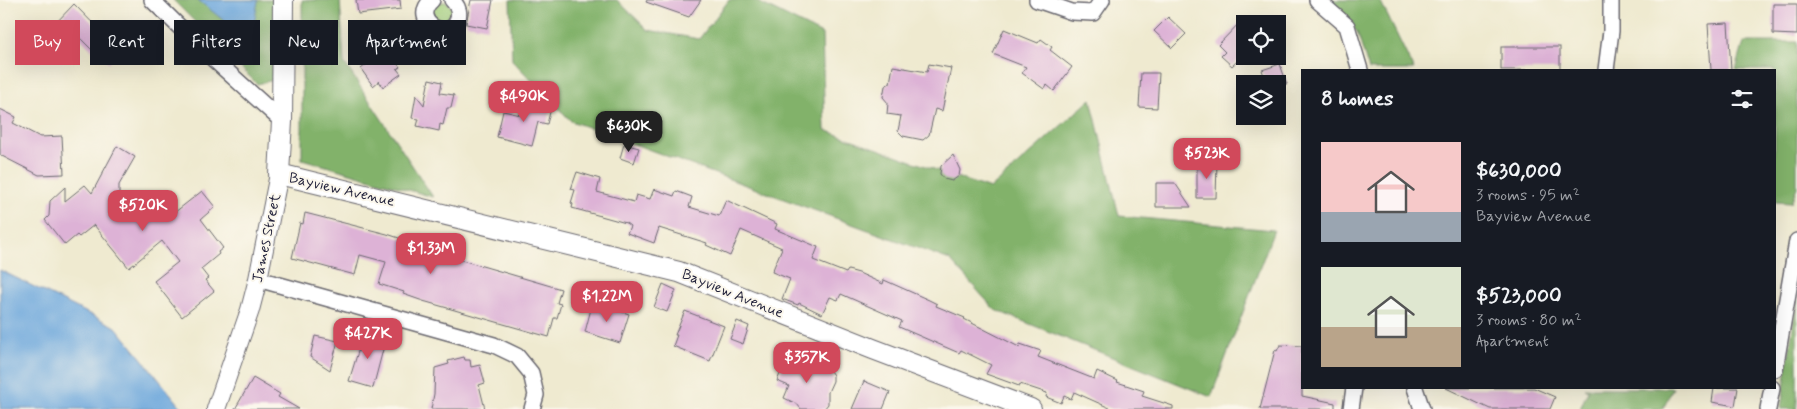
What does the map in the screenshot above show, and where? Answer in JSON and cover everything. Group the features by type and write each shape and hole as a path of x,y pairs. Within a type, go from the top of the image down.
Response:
{"main road":[{"name":"James Street","path":"279,174 282,121 283,0"},
{"name":"Bayview Avenue","path":"279,174 679,272 1031,409"}],"street":[{"path":"152,0 199,46 282,121"},
{"path":"430,0 425,11 427,21 434,28 445,30 454,25 457,20 458,9 452,0"},
{"path":"1037,0 1072,12 1093,13 1102,0"},
{"path":"1317,0 1347,26 1360,69"},
{"path":"1606,69 1611,31 1611,0"},
{"name":"James Street","path":"216,409 250,310 258,280 279,174"},
{"path":"1776,363 1797,241"},
{"path":"258,280 494,344 518,356 531,373 536,395 532,409"},
{"path":"1350,409 1354,389"},
{"path":"1415,389 1422,409"},
{"path":"1768,409 1772,389"}],"green space":[{"path":"173,0 276,0 276,20 270,20 270,65 274,65 274,80 257,84 238,65 260,65 260,20 193,20"},
{"path":"302,0 340,0 344,62 433,197 302,159 302,65 338,65 338,20 302,20"},
{"path":"510,0 617,0 648,30 699,39 729,0 754,0 822,34 825,130 990,189 1091,99 1119,216 1274,230 1211,397 995,310 950,260 571,121 512,60"},
{"path":"1324,0 1380,0 1414,69 1369,69 1357,32"},
{"path":"436,3 448,3 453,10 450,20 434,20 430,8"},
{"path":"1744,42 1797,42 1797,187 1791,203 1776,202 1776,69 1736,69"},
{"path":"1797,298 1797,409 1781,409"},
{"path":"1586,389 1673,389 1663,409 1580,409 1588,390"}],"water":[{"path":"198,0 258,0 255,20 223,20"},
{"path":"0,270 116,327 183,409 0,409"}],"building":[{"path":"356,0 400,0 401,9 358,14"},
{"path":"471,0 493,0 487,28 466,24"},
{"path":"647,0 701,0 689,17 646,2"},
{"path":"74,4 90,20 90,48 80,38 80,20 59,20"},
{"path":"1773,4 1797,4 1797,35 1773,34"},
{"path":"1168,17 1186,34 1172,48 1154,31"},
{"path":"1728,23 1731,69 1711,69 1708,24"},
{"path":"1236,26 1236,62 1232,66 1221,56 1225,52 1218,45"},
{"path":"1004,29 1038,43 1041,39 1052,47 1050,50 1072,67 1054,91 1047,85 1044,89 1022,73 1026,67 993,54"},
{"path":"1501,47 1560,47 1560,69 1501,69"},
{"path":"929,64 951,68 942,111 935,109 929,135 923,140 903,136 898,131 901,116 887,114 888,103 883,97 885,86 890,83 893,66 927,72"},
{"path":"366,65 398,65 400,67 397,69 401,74 383,87 379,81 373,86 361,69"},
{"path":"1280,65 1284,75 1264,75 1262,70"},
{"path":"1141,73 1159,73 1157,108 1139,107"},
{"path":"429,79 442,82 440,93 454,95 451,108 447,108 443,125 440,124 439,131 417,126 419,119 412,118 416,95 424,105"},
{"path":"529,99 552,104 547,124 538,122 532,146 497,137 503,111 525,116"},
{"path":"0,109 16,117 13,123 40,137 62,136 64,174 39,175 0,155"},
{"path":"624,144 639,148 634,163 620,158"},
{"path":"117,146 135,157 119,185 119,201 131,216 138,210 141,214 158,200 170,216 202,191 215,207 201,219 223,248 218,252 219,254 201,269 208,278 205,280 214,291 182,317 154,281 178,262 162,241 129,268 94,225 65,245 45,220 49,216 50,201 65,187 65,201 85,185 92,193"},
{"path":"953,155 960,170 959,176 952,181 944,179 940,174 941,166"},
{"path":"1197,162 1217,162 1216,198 1197,198"},
{"path":"577,172 600,179 597,192 634,202 636,195 650,199 654,189 674,196 676,191 692,197 689,207 719,216 726,200 777,224 775,229 818,247 813,260 846,273 848,270 859,273 883,284 884,280 929,300 937,304 936,306 965,318 1019,347 1020,344 1041,351 1038,357 1094,379 1097,371 1117,382 1144,391 1142,396 1173,406 1173,409 1112,409 1074,392 1071,399 1064,396 1061,403 1046,397 1047,393 1020,384 1019,386 986,374 991,365 961,350 959,353 899,327 902,321 841,294 838,300 830,297 822,314 799,303 798,305 782,299 790,279 772,272 782,248 741,230 730,256 706,245 707,243 659,228 654,243 627,233 630,226 626,223 572,208 573,204 571,203 575,190 571,189"},
{"path":"1156,183 1175,183 1191,207 1156,207"},
{"path":"305,213 387,234 411,242 410,245 561,289 557,303 561,304 557,318 554,318 549,337 423,301 403,294 404,292 379,284 386,262 360,255 355,275 292,258 300,223 303,224"},
{"path":"663,284 676,290 667,312 654,307"},
{"path":"592,305 606,310 607,307 629,314 620,343 585,332"},
{"path":"685,311 724,326 710,361 673,346 677,335 675,335"},
{"path":"737,321 749,326 743,344 730,339"},
{"path":"364,332 386,338 373,388 349,381"},
{"path":"315,336 338,341 330,370 310,357"},
{"path":"1280,345 1301,346 1302,396 1335,403 1335,409 1260,409 1275,350 1277,351"},
{"path":"803,356 810,357 814,362 827,367 833,375 833,381 828,392 828,404 824,409 801,409 797,404 784,398 789,386 777,381 785,362 796,368"},
{"path":"464,357 465,360 470,360 471,367 480,365 485,383 479,385 485,409 431,409 434,394 435,368 449,364 448,361"},
{"path":"253,378 280,394 278,397 299,409 235,409"},
{"path":"864,381 890,392 883,409 852,409"},
{"path":"1448,389 1536,389 1555,397 1550,409 1490,409"},
{"path":"1714,389 1738,389 1735,406 1712,402"}]}
